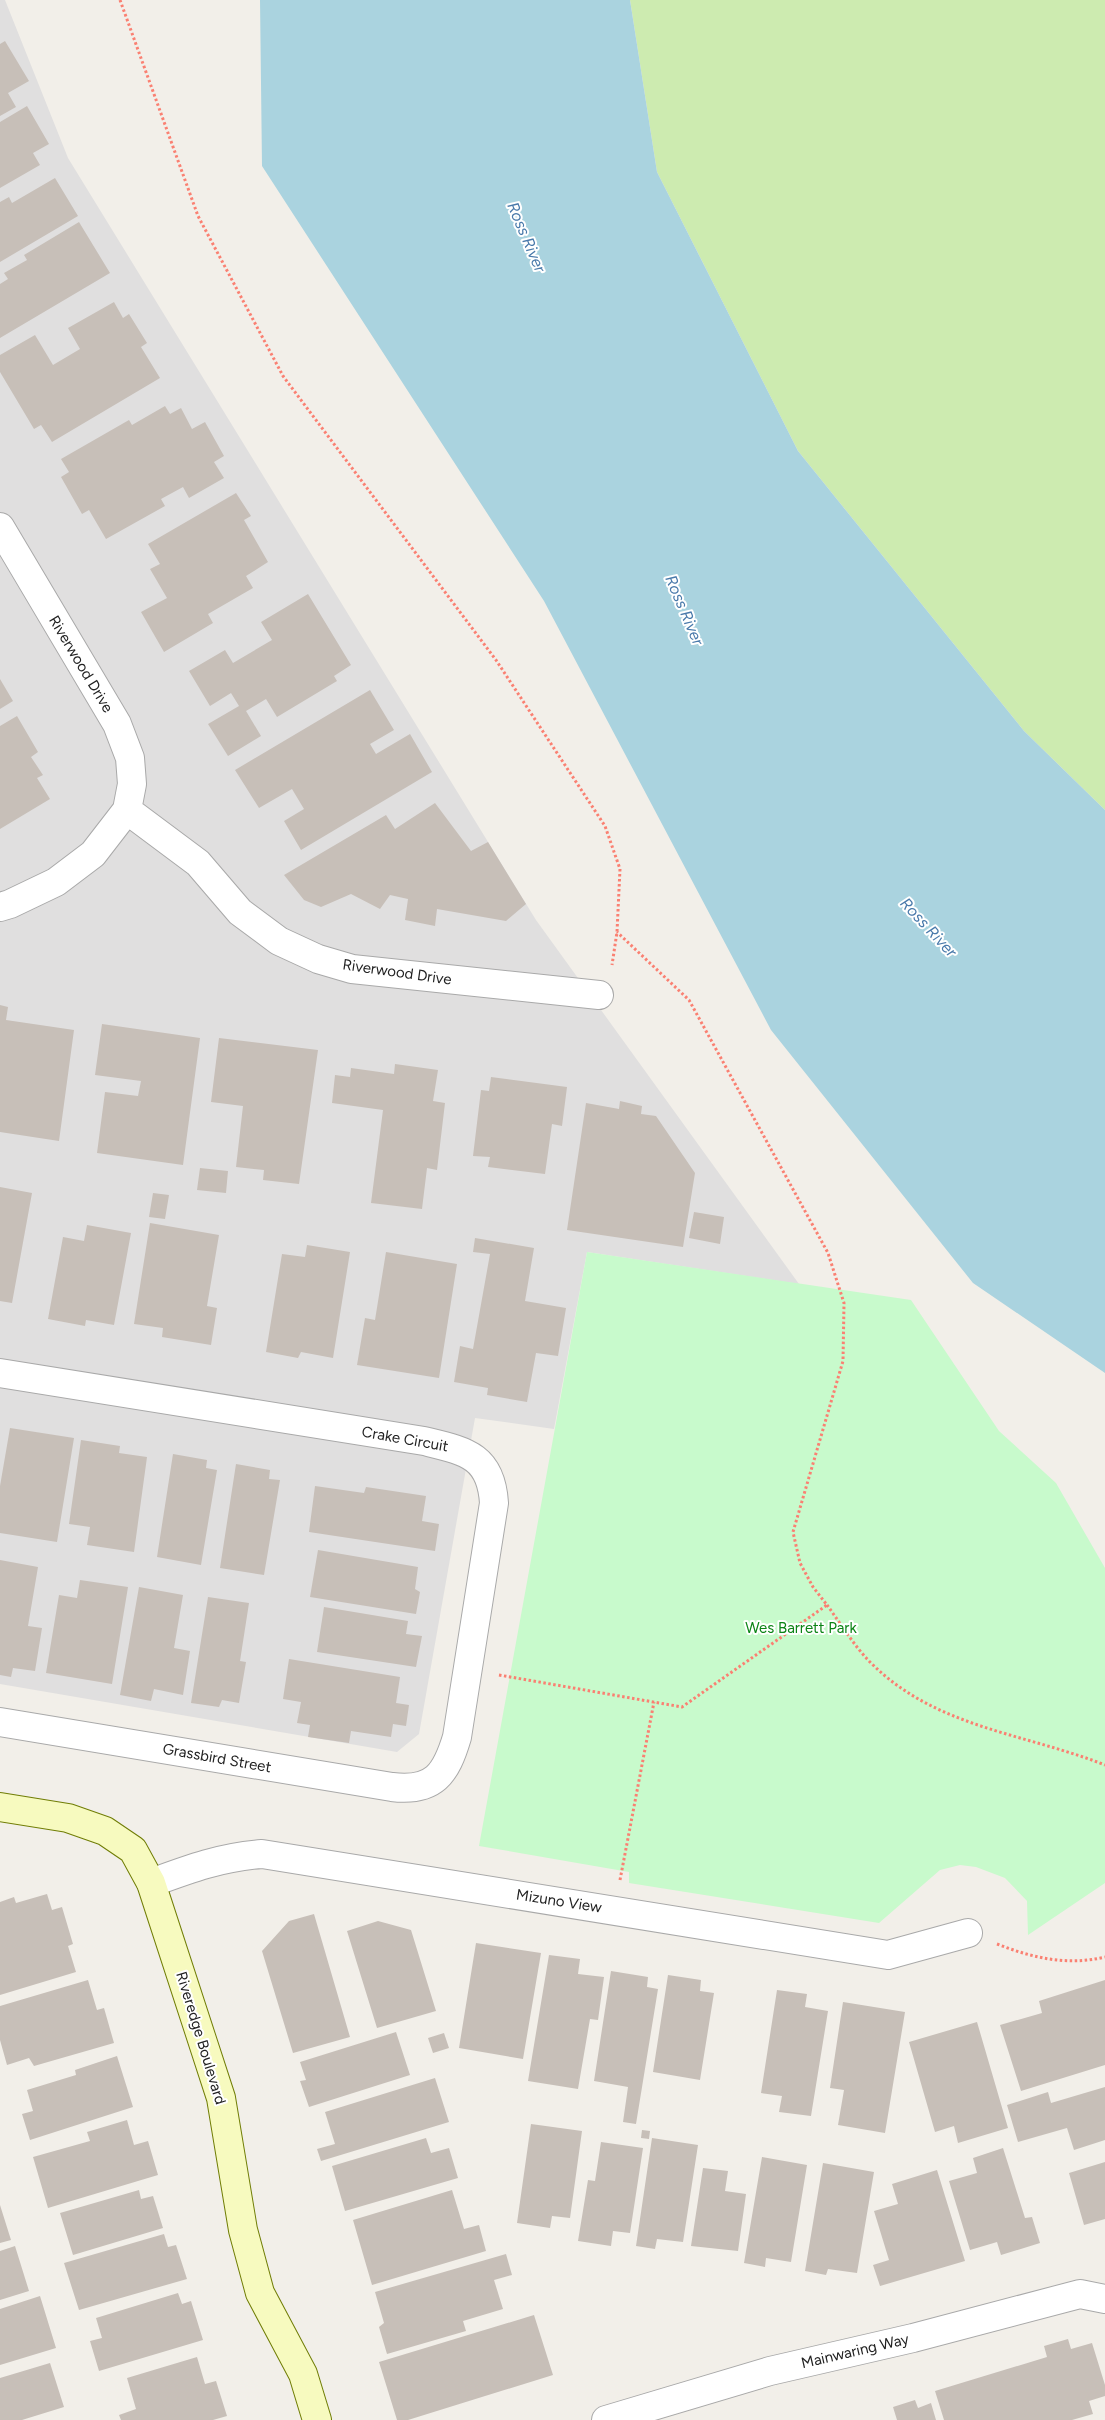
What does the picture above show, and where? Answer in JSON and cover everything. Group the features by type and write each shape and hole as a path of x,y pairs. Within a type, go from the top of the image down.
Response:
{"street":[{"name":"Riverwood Drive","path":"0,527 117,724 130,758 132,784 127,810 92,854 56,882 0,907"},
{"name":"Riverwood Drive","path":"127,810 198,863 240,912 279,941 318,959 352,969 599,995"},
{"name":"Crake Circuit","path":"0,1372 424,1441 456,1448 474,1457 484,1468 492,1484 494,1503 457,1737 451,1758 434,1782"},
{"name":"Grassbird Street","path":"0,1722 392,1787 408,1789 434,1782"},
{"name":"Riveredge Boulevard","path":"0,1807 68,1818 105,1831 132,1850 151,1884 221,2098 243,2230 260,2293 303,2374 317,2420"},
{"name":"Mizuno View","path":"151,1884 194,1867 232,1856 262,1854 888,1955 968,1933"},
{"name":"Mainwaring Way","path":"606,2420 770,2370 913,2338 1080,2294 1105,2299"}],"path":[{"path":"120,0 198,216 283,376 496,660 604,826 620,868 614,962 599,995"},
{"path":"617,932 689,1000 828,1254 844,1303 843,1361 793,1532 800,1563 813,1587 870,1663 917,1699 968,1723 1029,1742 1078,1754 1105,1765"},
{"path":"495,1674 682,1707 827,1605"},
{"path":"616,1911 654,1702"},
{"path":"968,1933 1018,1952 1065,1962 1105,1957"}],"shaded area":[{"path":"0,0 5,0 68,158 536,920 799,1284 587,1252 554,1429 475,1418 419,1734 397,1752 0,1684"}],"green space":[{"path":"630,0 1105,0 1105,810 1024,731 798,451 657,172"},
{"name":"Wes Barrett Park","path":"587,1252 911,1300 999,1431 1056,1483 1105,1568 1105,1883 1028,1935 1027,1901 1005,1878 976,1867 960,1865 940,1870 879,1923 629,1883 629,1872 479,1846"}],"water":[{"name":"Ross River","path":"260,0 630,0 657,172 798,451 1024,731 1105,810 1105,1373 973,1283 771,1030 544,601 262,166"}],"building":[{"path":"5,41 29,81 8,93 16,107 0,116 0,44"},
{"path":"27,106 49,144 33,153 40,165 0,188 0,122"},
{"path":"55,178 78,216 0,262 0,202 9,197 12,203"},
{"path":"79,222 110,273 0,338 0,284 8,279 4,273 27,260 24,255"},
{"path":"114,302 123,318 129,314 147,343 141,347 160,378 52,442 41,425 34,429 0,372 0,355 35,335 53,365 80,349 68,328"},
{"path":"165,406 170,414 181,408 192,429 205,422 224,456 214,462 224,478 189,498 183,487 161,499 165,506 106,539 89,510 82,514 61,477 69,472 61,459 129,420 132,425"},
{"path":"236,493 251,516 244,520 268,562 246,576 253,588 208,614 213,623 164,652 141,612 167,598 150,569 160,564 148,544"},
{"path":"308,594 351,665 334,676 337,681 277,717 266,699 246,711 261,736 228,756 208,724 239,706 231,693 210,706 189,671 225,650 233,663 272,640 261,622"},
{"path":"0,679 13,701 0,709"},
{"path":"370,690 394,730 370,744 376,754 410,734 432,772 301,850 284,821 304,809 292,789 259,808 235,770"},
{"path":"17,716 38,752 31,757 43,775 37,778 50,799 0,829 0,726"},
{"path":"435,803 471,851 488,842 526,904 506,921 437,909 435,926 405,920 408,899 390,895 380,909 351,894 321,907 304,900 284,875 386,815 395,829"},
{"path":"0,1005 8,1007 6,1020 74,1030 59,1141 0,1132"},
{"path":"102,1024 200,1038 183,1165 97,1153 105,1092 138,1096 141,1081 95,1075"},
{"path":"219,1038 318,1050 299,1184 263,1180 264,1170 236,1167 243,1106 211,1102"},
{"path":"395,1064 438,1070 433,1101 445,1103 437,1170 427,1168 422,1209 371,1203 383,1110 332,1103 335,1075 350,1077 351,1068 394,1074"},
{"path":"491,1077 567,1087 562,1126 552,1124 545,1174 488,1167 490,1157 473,1156 481,1090 489,1091"},
{"path":"620,1101 642,1106 641,1114 656,1116 695,1173 683,1247 567,1230 586,1103 619,1109"},
{"path":"200,1168 228,1171 226,1193 197,1190"},
{"path":"0,1187 32,1193 12,1303 0,1301"},
{"path":"153,1193 169,1195 165,1219 149,1217"},
{"path":"694,1212 724,1217 720,1244 689,1238"},
{"path":"150,1223 219,1235 207,1306 217,1308 211,1345 162,1337 163,1328 134,1324"},
{"path":"87,1225 131,1233 114,1325 86,1320 85,1326 48,1319 63,1237 84,1241"},
{"path":"475,1238 534,1248 525,1301 566,1308 558,1356 536,1353 527,1402 487,1395 488,1388 454,1382 460,1346 473,1349 490,1254 473,1252"},
{"path":"307,1245 350,1252 333,1358 301,1352 298,1358 266,1352 282,1254 305,1257"},
{"path":"386,1252 457,1264 439,1378 357,1365 365,1318 375,1320"},
{"path":"10,1428 74,1438 57,1542 0,1533 0,1486"},
{"path":"81,1440 120,1446 119,1453 147,1457 134,1552 87,1545 90,1527 69,1524"},
{"path":"173,1454 207,1460 206,1468 217,1470 201,1565 157,1557"},
{"path":"236,1464 270,1470 269,1479 280,1480 264,1575 220,1568"},
{"path":"315,1486 364,1493 366,1487 426,1496 422,1521 439,1524 435,1551 309,1532"},
{"path":"318,1550 418,1567 415,1589 420,1592 416,1614 310,1597"},
{"path":"0,1560 38,1567 28,1626 42,1628 35,1671 13,1668 11,1677 0,1675"},
{"path":"80,1580 128,1587 112,1684 46,1673 59,1595 77,1598"},
{"path":"139,1587 183,1595 174,1648 190,1651 183,1695 154,1689 151,1701 120,1695"},
{"path":"208,1597 249,1603 240,1661 246,1662 239,1703 222,1700 219,1707 191,1703"},
{"path":"324,1607 408,1621 406,1634 422,1636 416,1667 317,1652"},
{"path":"289,1659 400,1677 396,1703 409,1705 406,1726 393,1724 391,1737 351,1731 349,1743 308,1737 310,1725 297,1723 301,1702 283,1699"},
{"path":"47,1894 52,1910 62,1907 73,1944 68,1946 76,1972 0,1995 0,1902 14,1897 16,1903"},
{"path":"314,1914 350,2037 293,2053 262,1951 289,1921"},
{"path":"378,1921 411,1930 436,2011 377,2028 347,1931"},
{"path":"476,1943 541,1953 523,2059 459,2048"},
{"path":"549,1955 580,1959 578,1974 604,1977 598,2020 590,2019 578,2089 528,2081"},
{"path":"611,1971 648,1977 647,1987 658,1989 636,2124 623,2122 628,2087 594,2081"},
{"path":"668,1975 701,1980 700,1991 714,1993 700,2080 653,2072"},
{"path":"88,1980 97,2010 104,2008 114,2043 34,2066 29,2058 7,2065 0,2040 0,2006"},
{"path":"1105,1980 1105,2065 1021,2091 1000,2025 1042,2013 1039,2001"},
{"path":"777,1990 807,1994 805,2007 828,2011 811,2116 779,2112 782,2096 761,2093"},
{"path":"843,2002 905,2012 885,2133 838,2125 844,2090 830,2088"},
{"path":"977,2022 1008,2128 958,2143 954,2126 935,2132 909,2042"},
{"path":"396,2032 410,2075 309,2107 300,2081 306,2080 300,2062"},
{"path":"444,2033 449,2048 433,2053 428,2038"},
{"path":"117,2056 133,2107 30,2140 22,2114 33,2111 27,2090 76,2075 75,2070"},
{"path":"435,2078 449,2122 321,2161 317,2149 335,2144 325,2112"},
{"path":"1105,2087 1105,2140 1074,2150 1067,2128 1018,2142 1007,2105 1048,2092 1051,2103"},
{"path":"127,2120 134,2145 148,2141 158,2175 48,2208 33,2157 90,2141 87,2132"},
{"path":"531,2124 582,2131 570,2218 552,2216 550,2228 517,2223"},
{"path":"642,2130 650,2131 649,2139 641,2138"},
{"path":"426,2138 431,2153 449,2148 458,2178 345,2211 332,2166"},
{"path":"652,2138 698,2145 683,2242 657,2239 655,2249 636,2246"},
{"path":"601,2142 643,2148 630,2233 613,2231 611,2246 578,2241 588,2180 595,2181"},
{"path":"1003,2148 1025,2218 1032,2217 1040,2243 1001,2255 997,2242 970,2250 949,2181 977,2173 973,2158"},
{"path":"762,2157 807,2165 791,2262 766,2258 765,2267 744,2263"},
{"path":"1105,2162 1105,2219 1084,2225 1069,2173"},
{"path":"823,2163 874,2172 857,2273 828,2269 826,2275 805,2271"},
{"path":"703,2168 728,2171 725,2191 746,2194 738,2251 691,2246"},
{"path":"937,2170 965,2261 880,2286 873,2265 889,2260 874,2211 898,2204 892,2184"},
{"path":"139,2190 141,2199 153,2196 163,2228 73,2255 60,2213"},
{"path":"452,2190 464,2229 479,2225 486,2251 372,2285 353,2220"},
{"path":"0,2205 11,2240 0,2243"},
{"path":"164,2234 168,2247 176,2245 187,2279 79,2310 64,2263"},
{"path":"15,2246 29,2291 0,2300 0,2251"},
{"path":"506,2254 512,2275 494,2280 503,2309 463,2321 466,2331 387,2354 379,2327 384,2323 375,2292"},
{"path":"178,2293 182,2304 191,2301 203,2340 99,2371 90,2341 102,2338 96,2318"},
{"path":"40,2296 56,2348 0,2365 0,2309"},
{"path":"534,2315 553,2375 408,2420 397,2420 379,2362"},
{"path":"1068,2339 1071,2349 1092,2343 1105,2385 1105,2396 1089,2401 1093,2414 1072,2420 944,2420 935,2391 1047,2357 1044,2346"},
{"path":"197,2357 205,2384 216,2381 227,2416 213,2420 121,2420 119,2415 136,2409 127,2378"},
{"path":"50,2363 64,2407 22,2420 0,2420 0,2378"},
{"path":"915,2400 918,2408 931,2403 936,2420 897,2420 893,2407"}]}
